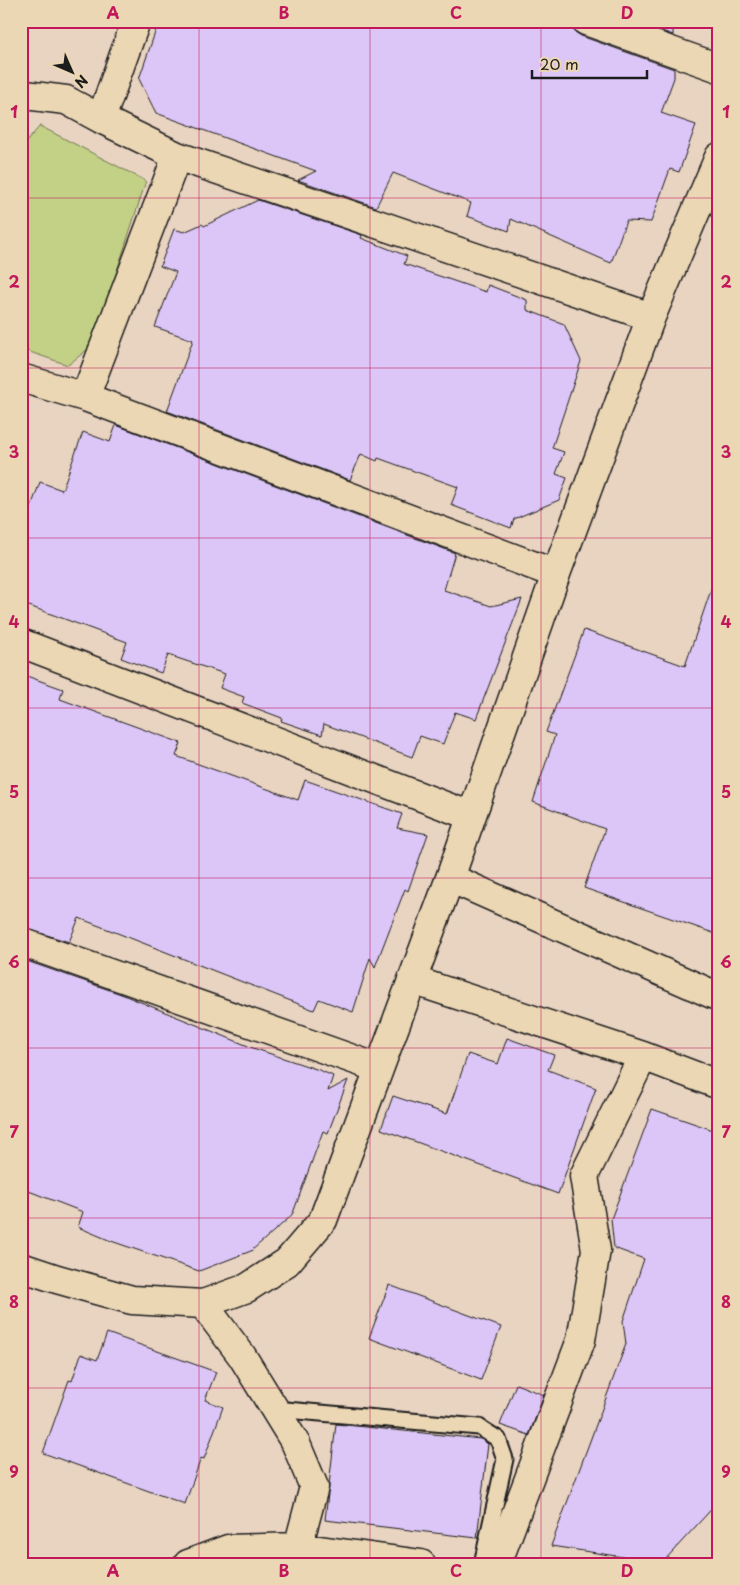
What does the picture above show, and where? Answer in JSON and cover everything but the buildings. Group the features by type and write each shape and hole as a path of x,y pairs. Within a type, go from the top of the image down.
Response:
{"street":[{"path":"101,118 136,21"},
{"path":"586,21 719,68"},
{"path":"22,96 66,100 177,156 651,317"},
{"path":"85,397 177,156"},
{"path":"21,1267 132,1300 203,1304 246,1288 287,1262 323,1220 344,1169 378,1068 450,878 556,574 651,317 717,167"},
{"path":"21,378 85,397 556,574"},
{"path":"21,643 471,816"},
{"path":"450,878 719,997"},
{"path":"21,942 378,1068"},
{"path":"412,980 643,1056 714,1083 719,1082"},
{"path":"496,1564 581,1340 596,1250 584,1176 643,1056"},
{"path":"203,1304 242,1356 296,1444 314,1487 298,1547"},
{"path":"188,1564 228,1549 298,1547 421,1564"}],"lane":[{"path":"274,1409 479,1427 498,1439 505,1459 482,1564"}],"green space":[{"path":"40,126 146,181 93,345 68,365 21,349 21,148"}]}
